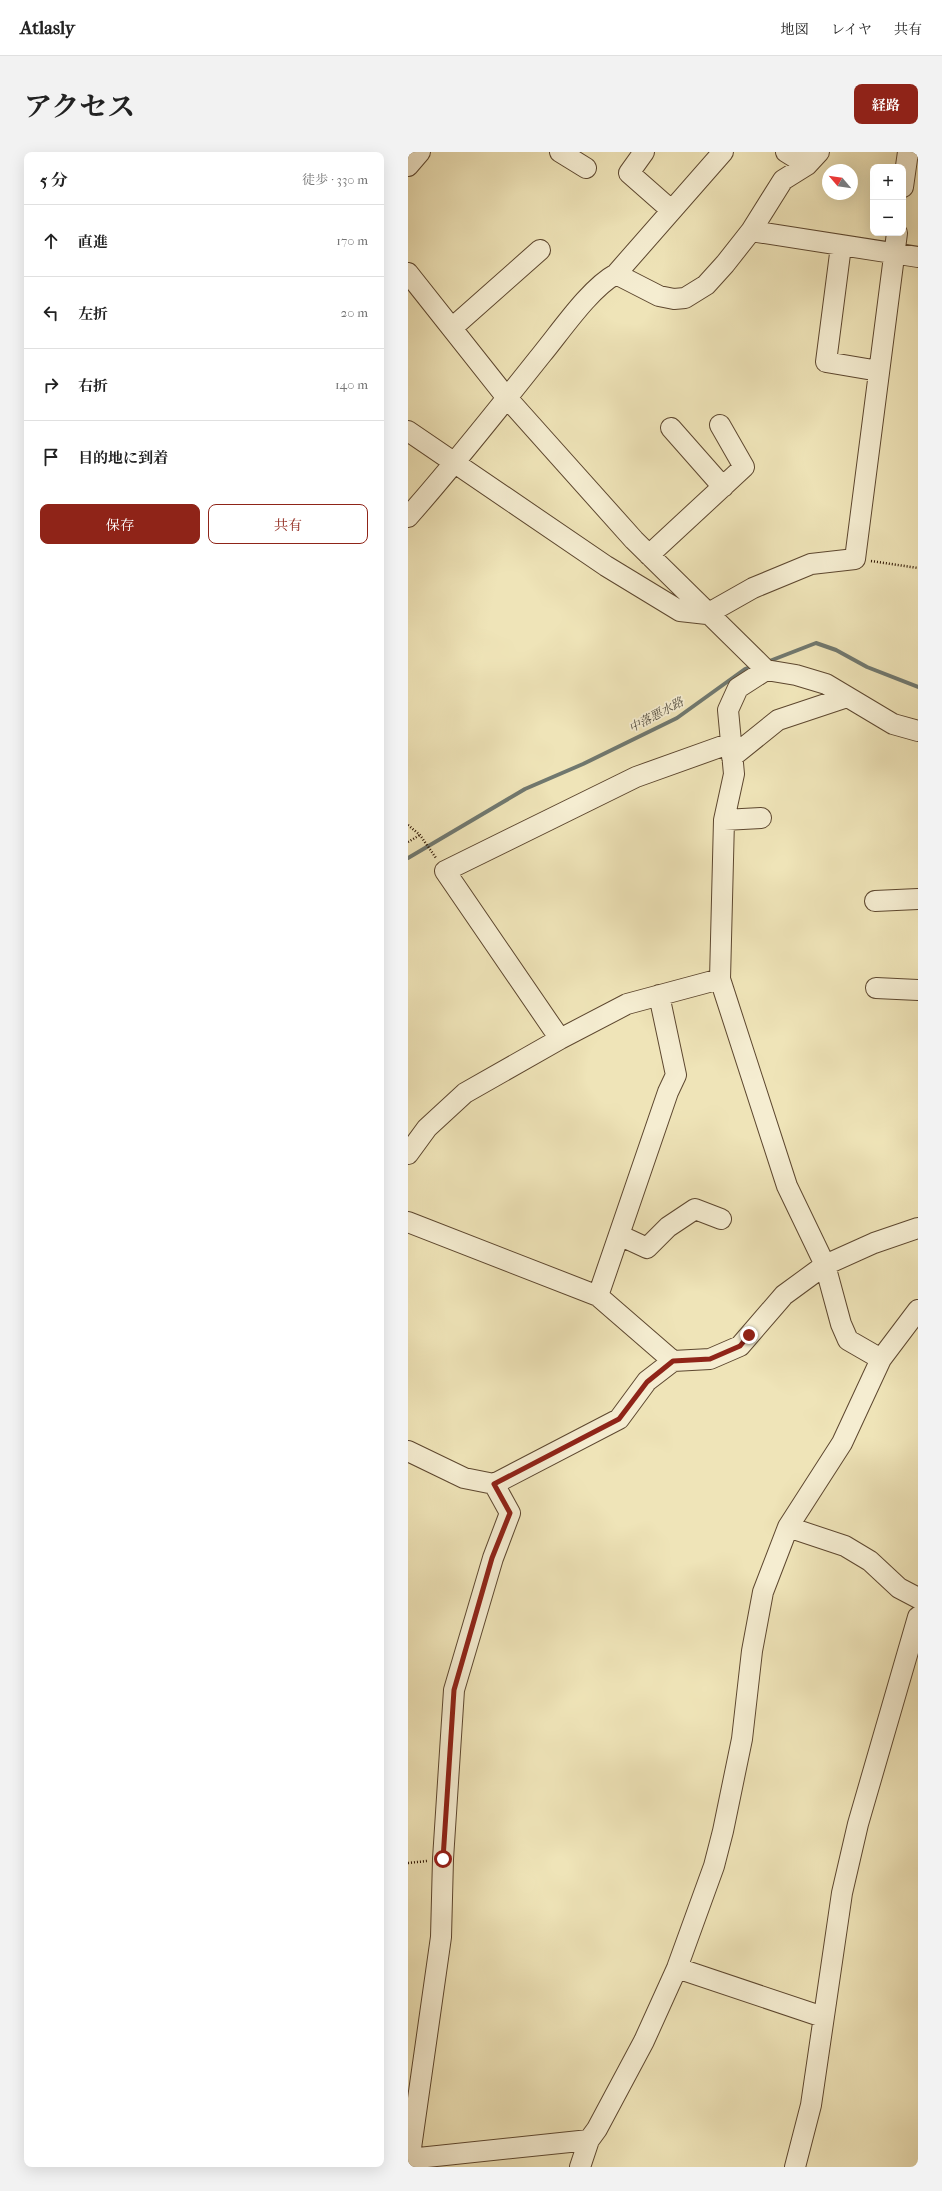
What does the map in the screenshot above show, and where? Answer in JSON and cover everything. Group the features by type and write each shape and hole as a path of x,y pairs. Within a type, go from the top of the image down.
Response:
{"street":[{"path":"408,166 420,152"},
{"path":"560,152 586,168"},
{"path":"644,152 629,173 671,210"},
{"path":"408,517 456,463 566,324 605,280 616,274 723,152"},
{"path":"786,152 813,158"},
{"path":"906,166 908,152"},
{"path":"616,274 659,296 674,299 685,298 706,285 751,231 783,180 813,158"},
{"path":"751,231 918,258"},
{"path":"408,430 606,566 680,611 706,614 753,588 810,564 855,559 897,236"},
{"path":"841,246 826,362 879,371"},
{"path":"452,328 540,250"},
{"path":"412,286 452,328 507,398 649,555 706,614 761,665 826,684 893,724 918,732"},
{"path":"649,555 744,467 720,425"},
{"path":"671,428 723,487"},
{"path":"761,665 738,688 728,710 734,774 724,820 720,979 787,1186 825,1266 841,1324 848,1340 881,1360"},
{"path":"560,1039 445,871 636,777 731,750 778,720 848,697"},
{"path":"724,820 761,818"},
{"path":"875,901 918,899"},
{"path":"408,1154 427,1128 465,1093 560,1039 627,1004 720,979"},
{"path":"876,988 918,990"},
{"path":"598,1296 668,1092 676,1075 659,995"},
{"path":"619,1235 647,1248 668,1227 695,1209 721,1219"},
{"path":"408,1222 598,1296 673,1361"},
{"path":"408,1451 464,1478 494,1484 619,1419 647,1382 673,1361 710,1359 740,1346 784,1295 825,1266 874,1243 918,1228"},
{"path":"580,2167 589,2140 597,2129 644,2041 677,1968 714,1866 723,1831 742,1739 752,1651 763,1592 788,1527 842,1443 881,1360 918,1310"},
{"path":"494,1484 510,1513 492,1558 454,1690 443,1859 441,1937 410,2159 589,2140"},
{"path":"788,1527 845,1546 870,1561 899,1588 918,1598"},
{"path":"795,2167 812,2105 823,2018 842,1893 855,1839 918,1617"},
{"path":"677,1968 823,2018"}],"path":[{"path":"855,559 918,568"},
{"path":"408,825 420,835 445,871"},
{"path":"408,842 420,835"}],"waterway":[{"name":"中落悪水路","path":"767,662 816,643 836,650 867,667 918,687"},
{"name":"中落悪水路","path":"408,858 525,789 583,764 677,718 745,669 753,666"}],"route":[{"path":"443,1859 454,1690 492,1558 510,1513 494,1484 555,1454 619,1419 647,1382 673,1361 710,1359 740,1346 749,1335"}]}
